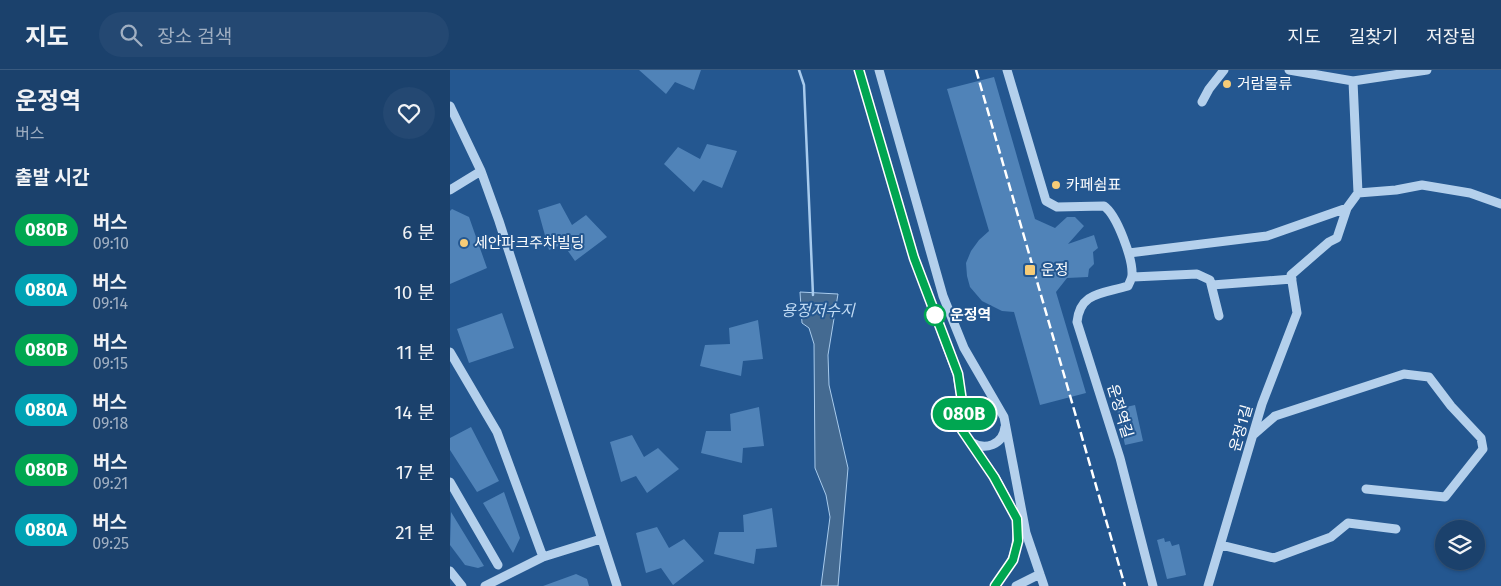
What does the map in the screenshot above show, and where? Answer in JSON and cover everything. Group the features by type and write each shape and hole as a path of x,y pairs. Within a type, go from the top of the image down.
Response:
{"street":[{"path":"859,70 914,258 958,374 964,415 962,430 994,477 1026,534"},
{"path":"879,70 943,296 964,348 1006,423 1026,534 1044,586"},
{"path":"1007,70 1046,201 1056,207 1104,206 1111,210 1129,253 1133,277 1197,274 1210,280 1219,316"},
{"path":"1202,102 1209,89 1224,70"},
{"path":"1289,70 1353,81 1427,70"},
{"path":"1212,285 1292,279 1291,275 1328,242 1337,238 1347,208 1358,193 1353,81"},
{"path":"450,106 481,171 499,222 617,586"},
{"path":"450,190 481,171"},
{"path":"1358,193 1396,190 1422,185 1470,193 1501,204"},
{"path":"1129,253 1267,236 1347,208"},
{"name":"운정역길","path":"1133,277 1128,286 1084,301 1079,308 1078,322 1120,458 1153,586"},
{"name":"운정1길","path":"1208,586 1262,404 1297,313 1292,279"},
{"path":"450,352 497,432 543,557"},
{"path":"1253,435 1275,416 1404,374 1429,376 1451,406 1481,438 1483,449 1445,497 1366,488"},
{"path":"964,415 969,409 982,403 989,404 1000,411"},
{"path":"970,442 977,446 991,446 1002,437 1006,423"},
{"path":"450,482 498,565"},
{"path":"995,586 1013,560 1018,541 1017,519"},
{"path":"1221,545 1274,558 1331,537 1348,523 1396,529"},
{"path":"485,586 543,557 601,539"},
{"path":"450,571 462,586"},
{"path":"1016,586 1040,574"}],"water":[{"name":"용정저수지","path":"800,292 838,294 828,355 829,385 848,468 838,586 821,586 830,517 826,495 815,468 814,344 809,328 802,323"}],"building":[{"path":"639,70 701,70 694,90 675,82 666,94"},
{"name":"운정역","path":"994,77 1035,219 1055,228 1067,217 1075,217 1084,226 1068,244 1094,235 1098,248 1093,252 1094,264 1089,269 1088,277 1067,278 1056,292 1086,393 1040,405 1014,312 1002,311 982,301 970,287 967,276 966,263 971,251 989,231 947,89"},
{"path":"707,144 737,151 722,188 703,180 694,192 664,164 678,147 700,159"},
{"path":"560,203 572,225 586,215 607,237 575,261 563,244 549,250 538,210"},
{"name":"세안파크주차빌딩","path":"452,209 469,217 487,268 450,284 450,211"},
{"path":"502,313 514,348 469,363 457,329"},
{"path":"758,320 763,359 743,361 741,376 700,366 705,345 730,344 729,328"},
{"path":"1135,405 1143,441 1125,445 1117,409"},
{"path":"759,407 764,446 743,448 742,463 701,453 706,431 731,431 730,414"},
{"path":"471,427 499,481 477,492 450,450 450,438"},
{"path":"632,435 644,457 658,448 679,469 647,493 636,476 621,482 610,442"},
{"path":"504,492 520,538 513,553 483,503"},
{"path":"772,508 777,547 756,549 754,564 714,554 719,532 744,532 743,515"},
{"path":"451,512 484,566 478,568 465,565 450,545"},
{"path":"657,527 669,548 684,539 704,561 673,585 661,568 646,573 636,533"},
{"path":"1164,538 1165,542 1170,541 1172,546 1179,544 1186,575 1167,579 1157,540"},
{"path":"576,574 587,579 589,586 543,586"}],"waterway":[{"path":"799,70 804,85 813,295"}],"railway":[{"path":"976,70 1125,586"}],"bus line":[{"name":"080B","path":"859,70 914,258 958,374 964,415 962,430 994,477 1017,519 1018,541 1013,560 995,586"}],"place":[{"name":"거람물류","path":"1227,84"},
{"name":"카페쉼표","path":"1056,185"},
{"name":"세안파크주차빌딩","path":"464,243"},
{"name":"운정","path":"1030,270"},
{"name":"운정역","path":"935,315"}]}
